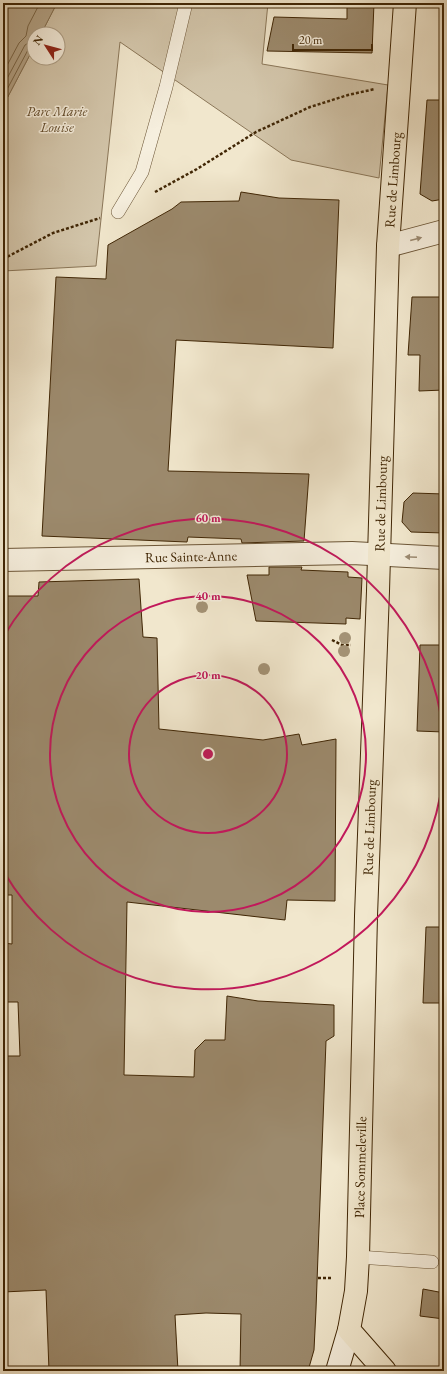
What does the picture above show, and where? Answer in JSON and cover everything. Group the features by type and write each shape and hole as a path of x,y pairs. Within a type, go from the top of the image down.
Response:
{"main road":[{"name":"Rue de Limbourg","path":"363,1005 379,556 388,246 405,3"},
{"name":"Place Sommeleville","path":"349,1330 356,1291 358,1256 363,1005"},
{"path":"349,1330 386,1371"}],"street":[{"path":"388,246 444,231"},
{"name":"Rue Sainte-Anne","path":"3,560 352,553 379,556 444,558"},
{"name":"Place Sommeleville","path":"337,1371 349,1330"}],"lane":[{"path":"118,212 142,172 166,87 186,3"},
{"path":"358,1256 432,1262"}],"path":[{"path":"151,194 197,169 256,132 310,107 348,95 400,84"},
{"path":"3,259 53,233 118,212"},
{"path":"332,640 342,645 355,645"}],"green space":[{"name":"Parc Marie Louise","path":"57,3 268,3 262,64 388,85 379,178 291,160 120,42 96,266 3,271 3,106 26,62 26,66 66,66 66,26 45,26"}],"water":[{"path":"3,3 57,3 45,26 26,26 26,62 3,106"}],"building":[{"path":"347,3 374,3 372,53 267,51 274,17 347,19"},
{"path":"427,100 444,100 444,199 432,201 420,194"},
{"path":"241,192 279,198 339,200 333,348 176,340 168,471 309,474 304,541 242,543 241,539 188,537 187,542 42,536 56,277 106,279 108,245 172,209 181,202 239,201"},
{"path":"412,297 444,297 444,390 419,391 420,355 408,355"},
{"path":"413,493 444,494 444,533 411,532 402,522 404,502"},
{"path":"269,567 302,567 301,570 348,572 348,577 362,578 360,619 346,618 346,624 256,621 247,575 269,575"},
{"path":"139,579 143,637 157,638 159,729 263,740 299,734 302,745 336,739 335,901 287,900 285,920 127,902 124,1075 194,1077 195,1050 205,1040 225,1040 227,996 258,1001 334,1005 334,1036 326,1041 314,1350 308,1371 240,1371 241,1314 206,1313 175,1315 178,1371 49,1371 46,1290 3,1292 3,1056 20,1056 18,1002 3,1002 3,943 12,944 12,895 3,895 3,596 38,596 39,582"},
{"path":"420,645 444,645 444,732 417,731"},
{"path":"426,927 444,927 444,1003 423,1003"},
{"path":"423,1289 444,1293 444,1319 420,1316"}]}
